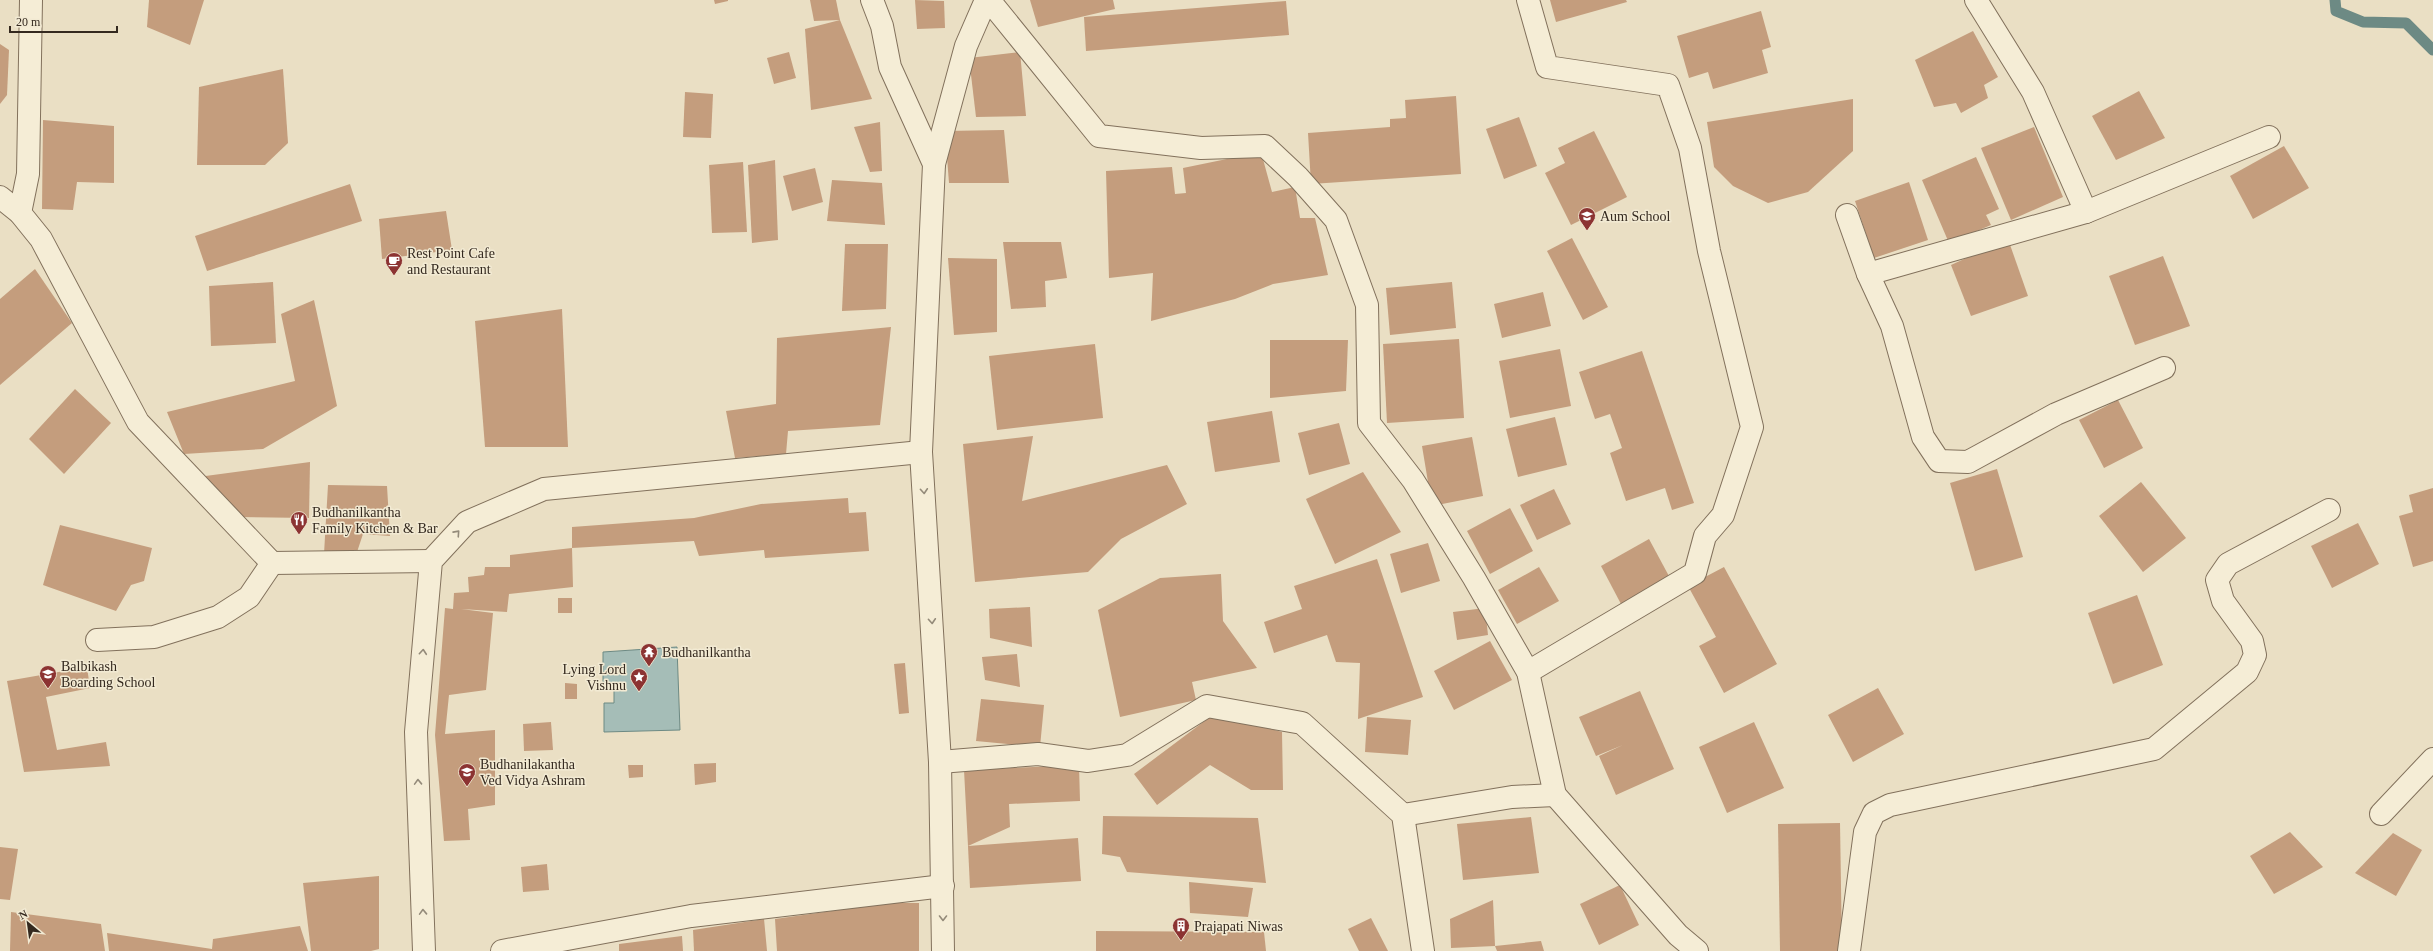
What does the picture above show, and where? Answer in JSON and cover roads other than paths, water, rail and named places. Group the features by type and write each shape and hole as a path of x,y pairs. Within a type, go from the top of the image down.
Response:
{"street":[{"path":"20,213 28,174 31,0"},
{"path":"872,0 882,26 890,67 934,164"},
{"path":"943,951 940,762 922,452 934,164 966,46 987,0 1099,136 1201,148 1265,146 1298,177 1336,220 1367,305 1370,423 1413,480 1474,578 1528,672 1555,795 1678,935 1697,951"},
{"path":"1528,0 1548,67 1668,85 1690,148 1709,251 1752,427 1723,515 1705,536 1695,573 1528,672"},
{"path":"1976,0 2033,92 2086,212"},
{"path":"1868,274 2086,212 2269,137"},
{"path":"0,197 20,213 41,239 138,422 272,563 431,561"},
{"path":"1847,214 1868,274 1892,326 1923,437 1939,461 1968,462 2056,414 2164,368"},
{"path":"424,951 416,732 431,561 467,522 544,489 922,452"},
{"path":"1849,951 1865,832 1874,813 1890,805 2154,749 2247,672 2255,655 2252,641 2223,602 2217,580 2228,564 2329,510"},
{"path":"97,640 154,637 218,618 249,597 272,563"},
{"path":"940,762 1038,754 1088,761 1127,756 1207,706 1302,723 1404,815 1423,951"},
{"path":"2381,814 2433,759"},
{"path":"1404,815 1512,798 1555,795"},
{"path":"502,951 690,916 943,886"}],"water":[{"path":"677,647 680,730 604,732 604,703 614,703 614,683 603,683 603,652"}],"waterway":[{"path":"2335,0 2336,11 2363,22 2406,23 2433,50"}],"place":[{"name":"Aum School","path":"1587,231"},
{"name":"Rest Point Cafe and Restaurant","path":"394,276"},
{"name":"Budhanilkantha Family Kitchen & Bar","path":"299,535"},
{"name":"Budhanilkantha","path":"649,667"},
{"name":"Balbikash Boarding School","path":"48,689"},
{"name":"Lying Lord Vishnu","path":"639,692"},
{"name":"Budhanilakantha Ved Vidya Ashram","path":"467,787"},
{"name":"Prajapati Niwas","path":"1181,941"}]}
